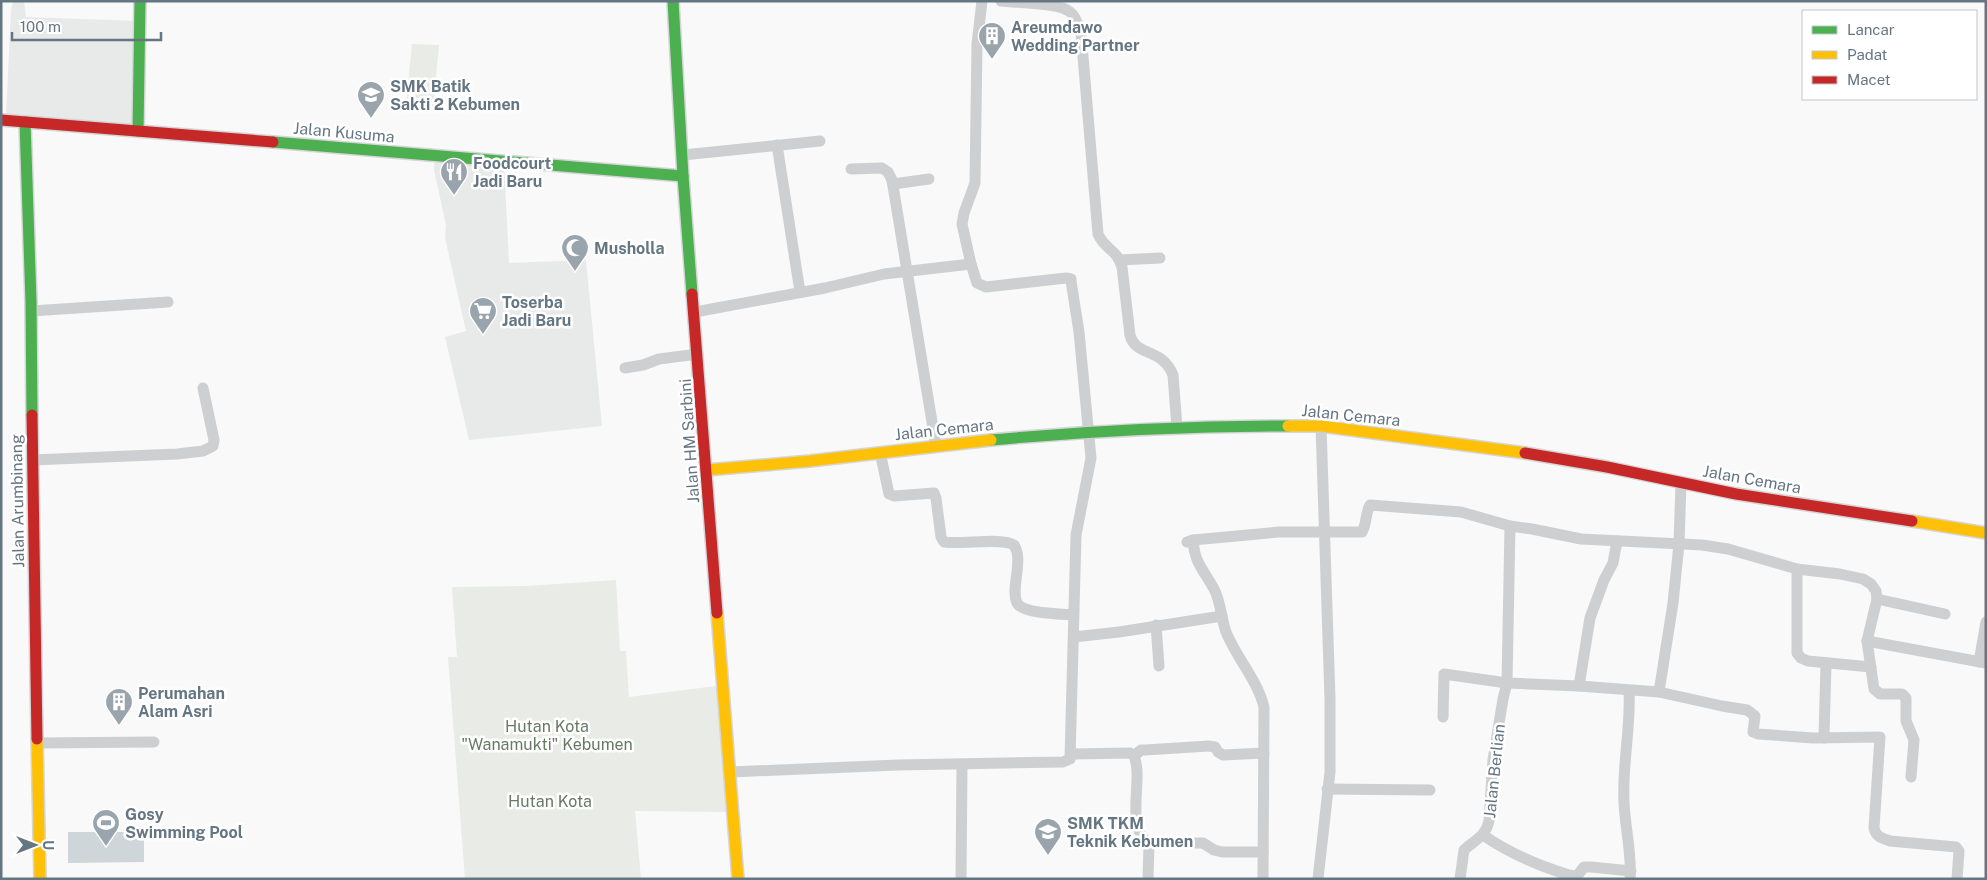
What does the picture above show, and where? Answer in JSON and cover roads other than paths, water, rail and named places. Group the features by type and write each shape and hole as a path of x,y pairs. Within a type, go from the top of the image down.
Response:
{"main road":[{"path":"138,132 140,1"},
{"name":"Jalan HM Sarbini","path":"673,1 683,176 738,879"},
{"name":"Jalan Kusuma","path":"1,120 683,176"},
{"name":"Jalan Arumbinang","path":"25,122 31,311 40,879"},
{"name":"Jalan Cemara","path":"707,470 810,462 880,452 1090,432 1279,425 1321,426 1496,448 1607,467 1736,494 1986,533"}],"street":[{"path":"731,772 898,765 1062,762 1068,761 1071,754 1076,535 1091,458 1090,432 1071,279 986,287 977,283 971,264 962,224 964,212 976,183 977,44 982,1"},
{"path":"1002,1 1064,8 1071,12 1081,33 1098,234 1101,242 1115,253 1119,260 1131,339 1136,347 1157,355 1170,368 1174,383 1177,428"},
{"path":"683,155 820,141"},
{"path":"777,145 800,292"},
{"path":"851,170 884,169 890,174 936,446"},
{"path":"893,184 929,179"},
{"path":"1119,260 1160,258"},
{"path":"695,312 906,271 971,264"},
{"path":"31,311 168,302"},
{"path":"625,368 643,365 659,359 698,354"},
{"path":"32,460 177,454 208,450 213,446 214,440 203,388"},
{"path":"1318,879 1330,772 1330,699 1321,426"},
{"path":"880,452 889,494 894,496 934,493 941,537 944,542 953,544 1003,542 1014,545 1018,551 1015,595 1016,601 1020,606 1039,612 1073,615"},
{"path":"1659,692 1673,603 1679,544 1681,483"},
{"path":"1263,879 1264,707 1260,692 1226,632 1219,602 1213,588 1198,566 1189,542 1279,532 1362,532 1365,516 1370,505 1461,512 1510,526 1581,539 1702,545 1728,549 1797,569 1863,579 1871,584 1876,591 1877,599 1867,641 1875,692 1902,694 1906,698 1906,721 1914,740 1911,777"},
{"name":"Jalan Berlian","path":"1460,879 1464,850 1483,835 1487,830 1489,822 1492,765 1503,699 1508,683 1510,526"},
{"path":"1579,686 1590,618 1604,580 1613,563 1617,541"},
{"path":"1797,569 1797,653 1804,660 1871,667"},
{"path":"1877,599 1945,614"},
{"path":"1074,637 1222,616"},
{"path":"1867,641 1982,663 1986,622"},
{"path":"1156,626 1159,666"},
{"path":"1824,738 1826,663"},
{"path":"1443,717 1444,674 1508,683 1659,692 1747,710 1754,716 1753,732 1758,734 1824,738 1880,737 1875,834 1880,838 1890,841 1956,847 1959,851 1958,879"},
{"path":"1483,835 1516,854 1569,875 1577,876 1584,868 1591,866 1630,875 1624,802 1625,757 1629,731 1629,691"},
{"path":"37,744 154,742"},
{"path":"1134,756 1141,750 1209,746 1213,746 1223,755 1264,753"},
{"path":"1071,754 1130,753 1134,756"},
{"path":"1134,756 1138,828 1143,839 1149,843 1203,843 1214,850 1222,852 1263,852"},
{"path":"960,879 962,764"},
{"path":"1328,789 1430,790"},
{"path":"1148,879 1149,843"}],"place":[{"name":"Areumdawo Wedding Partner","path":"992,60"},
{"name":"SMK Batik Sakti 2 Kebumen","path":"371,119"},
{"name":"Foodcourt Jadi Baru","path":"454,196"},
{"name":"Musholla","path":"575,272"},
{"name":"Toserba Jadi Baru","path":"483,335"},
{"name":"Perumahan Alam Asri","path":"119,726"},
{"name":"Gosy Swimming Pool","path":"106,847"},
{"name":"SMK TKM Teknik Kebumen","path":"1048,856"}],"park label":[{"name":"Hutan Kota \"Wanamukti\" Kebumen","path":"547,735"},
{"name":"Hutan Kota","path":"550,801"}]}
